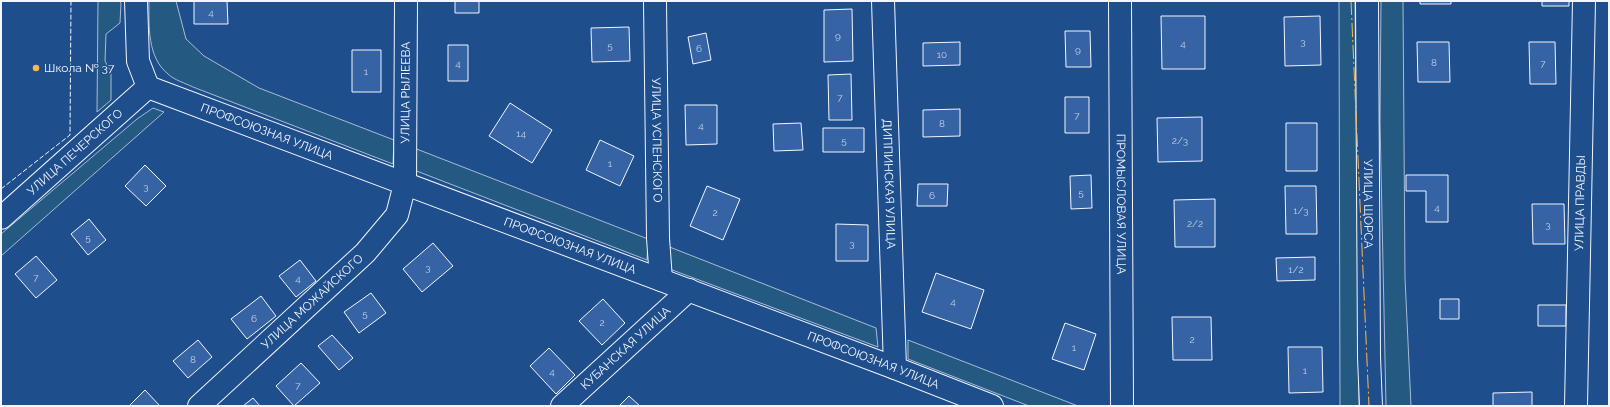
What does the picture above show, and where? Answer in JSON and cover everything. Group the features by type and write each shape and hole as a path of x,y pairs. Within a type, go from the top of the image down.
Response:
{"street":[{"path":"136,1 138,61 148,87"},
{"name":"УЛИЦА РЫЛЕЕВА","path":"405,184 406,1"},
{"name":"УЛИЦА УСПЕНСКОГО","path":"655,1 658,238 661,280"},
{"name":"ДИППИНСКАЯ УЛИЦА","path":"883,1 894,368"},
{"name":"ПРОМЫСЛОВАЯ УЛИЦА","path":"1120,1 1122,406"},
{"name":"УЛИЦА ЩОРСА","path":"1368,1 1369,349 1371,406"},
{"name":"УЛИЦА ПРАВДЫ","path":"1576,406 1584,1"},
{"name":"ПРОФСОЮЗНАЯ УЛИЦА","path":"148,87 894,368 958,401 992,406"},
{"name":"УЛИЦА ПЕЧЕРСКОГО","path":"1,218 148,87"},
{"name":"УЛИЦА МОЖАЙСКОГО","path":"198,406 365,253 397,215 405,184"},
{"name":"КУБАНСКАЯ УЛИЦА","path":"562,406 689,290"}],"shaded area":[{"path":"98,1 119,1 121,3 120,23 106,34 105,61 111,72 111,100 97,112"},
{"path":"149,1 176,1 186,39 204,56 259,88 394,140 393,164 193,87 170,76 161,67 153,50 149,31"},
{"path":"1339,1 1355,1 1359,406 1340,406"},
{"path":"1381,1 1403,1 1405,278 1411,406 1386,406 1380,122"},
{"path":"153,108 164,112 1,256 1,234 137,119"},
{"path":"414,148 648,239 647,260 414,170"},
{"path":"667,246 876,328 878,347 667,268"},
{"path":"908,340 1078,406 1029,406 908,359"}],"building":[{"path":"194,1 227,1 228,24 194,24"},
{"path":"455,1 479,1 479,13 455,13"},
{"path":"1420,1 1451,1 1451,4 1420,4"},
{"path":"1542,1 1569,1 1569,6 1542,6"},
{"path":"852,9 853,61 824,62 824,10"},
{"path":"1161,16 1205,16 1205,69 1162,69"},
{"path":"1320,16 1321,65 1285,66 1284,17"},
{"path":"629,27 630,61 592,62 591,28"},
{"path":"1065,31 1090,31 1091,67 1066,67"},
{"path":"706,33 711,60 693,64 688,37"},
{"path":"960,42 960,65 923,66 923,43"},
{"path":"1417,42 1449,42 1450,82 1418,82"},
{"path":"1529,42 1555,42 1556,84 1530,84"},
{"path":"448,45 468,45 468,81 448,81"},
{"path":"352,50 381,50 381,92 352,92"},
{"path":"851,74 852,120 829,120 828,75"},
{"path":"1065,97 1089,97 1089,133 1065,133"},
{"path":"510,103 552,130 532,163 489,136"},
{"path":"685,105 717,105 717,144 686,145"},
{"path":"960,109 960,136 923,137 923,110"},
{"path":"1202,117 1202,161 1158,162 1157,118"},
{"path":"801,123 803,150 774,151 773,124"},
{"path":"1286,123 1317,123 1317,171 1286,171"},
{"path":"823,128 864,128 864,152 823,152"},
{"path":"600,140 634,156 620,186 586,170"},
{"path":"145,165 166,186 146,206 125,186"},
{"path":"1091,175 1092,208 1071,209 1070,176"},
{"path":"1406,175 1448,175 1448,222 1426,222 1426,191 1406,191"},
{"path":"918,184 948,184 947,206 917,206"},
{"path":"707,186 740,199 723,240 690,226"},
{"path":"1285,186 1316,186 1317,234 1286,234"},
{"path":"1215,199 1215,247 1175,247 1174,200"},
{"path":"1532,204 1564,204 1565,244 1533,244"},
{"path":"89,219 106,240 88,255 71,234"},
{"path":"836,224 868,225 868,261 836,261"},
{"path":"433,243 453,266 422,292 403,269"},
{"path":"36,256 57,280 36,298 15,274"},
{"path":"1315,257 1315,280 1277,281 1276,258"},
{"path":"300,260 316,281 296,297 279,276"},
{"path":"936,273 984,290 971,329 922,312"},
{"path":"371,293 386,313 359,333 344,312"},
{"path":"261,296 276,316 247,339 231,319"},
{"path":"603,299 625,323 602,345 579,321"},
{"path":"1440,299 1459,299 1459,319 1440,319"},
{"path":"1538,305 1566,305 1566,326 1538,326"},
{"path":"1172,317 1211,317 1212,360 1173,360"},
{"path":"1065,323 1096,334 1084,370 1052,359"},
{"path":"332,335 353,358 339,370 318,346"},
{"path":"198,340 212,357 188,378 173,361"},
{"path":"1288,347 1322,347 1323,392 1289,393"},
{"path":"549,348 575,375 556,394 530,366"},
{"path":"301,363 320,383 294,406 276,386"},
{"path":"145,390 160,406 129,406"},
{"path":"1532,392 1532,406 1493,406 1493,393"},
{"path":"629,396 640,406 619,406"},
{"path":"253,398 260,406 243,406"}],"fence":[{"path":"1,189 70,135 71,1"}],"power":[{"path":"1351,1 1369,406"}],"place":[{"name":"Школа № 37","path":"36,68"}]}
